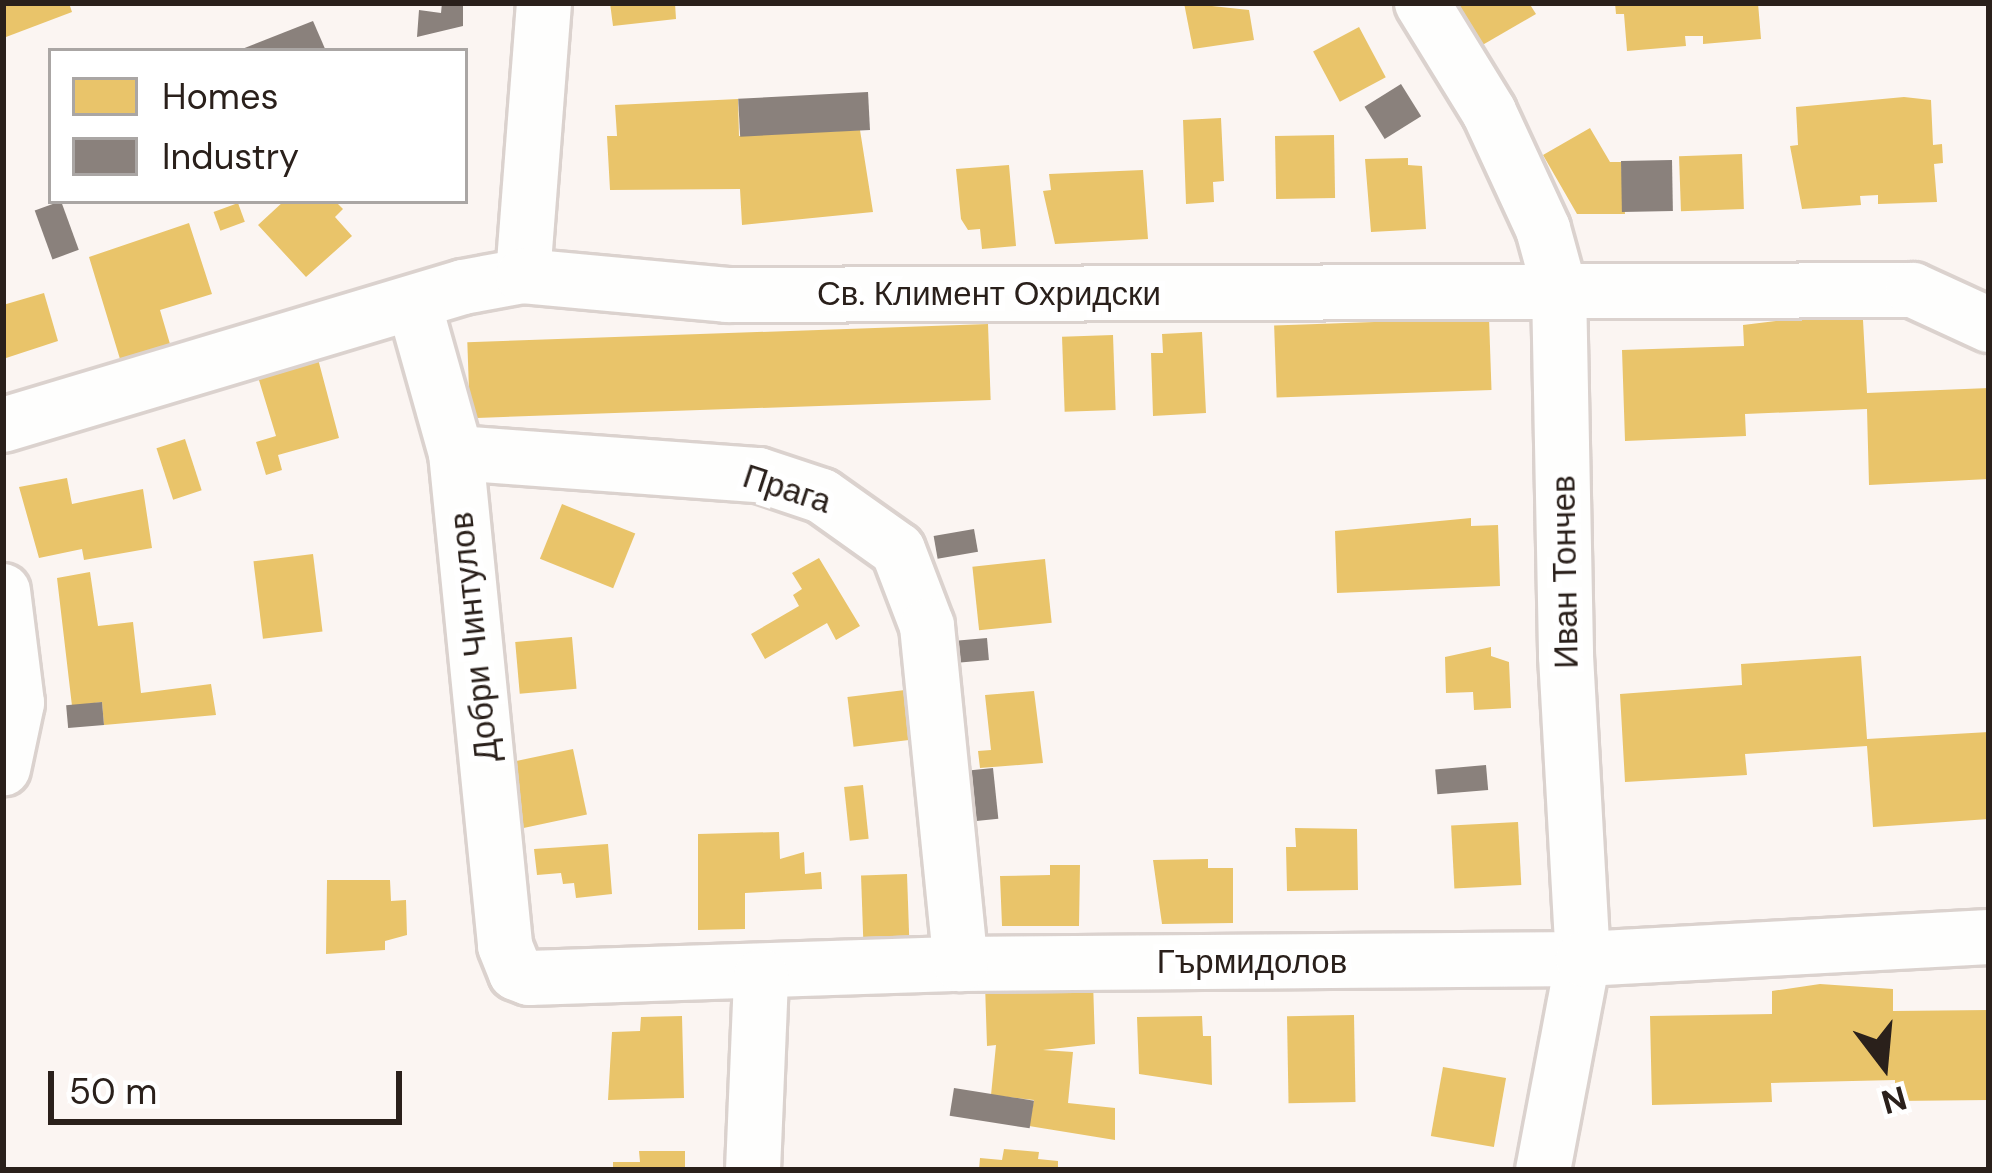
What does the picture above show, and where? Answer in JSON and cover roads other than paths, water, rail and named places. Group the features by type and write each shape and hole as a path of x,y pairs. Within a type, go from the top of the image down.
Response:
{"street":[{"path":"523,276 544,3"},
{"name":"Иван Тончев","path":"1422,3 1489,112 1543,229 1559,287 1566,656 1583,959 1543,1170"},
{"name":"Св. Климент Охридски","path":"3,425 523,276 727,295 1559,287 1912,290 1989,325"},
{"name":"Добри Чинтулов","path":"414,304 456,453 505,946 516,973"},
{"name":"Прага","path":"456,453 758,476 822,496 898,550 927,626 961,964"},
{"path":"3,591 17,703 3,769"},
{"name":"Гърмидолов","path":"516,973 542,980 760,976 961,964 1583,959 1989,937"},
{"path":"753,1170 760,976"}]}
